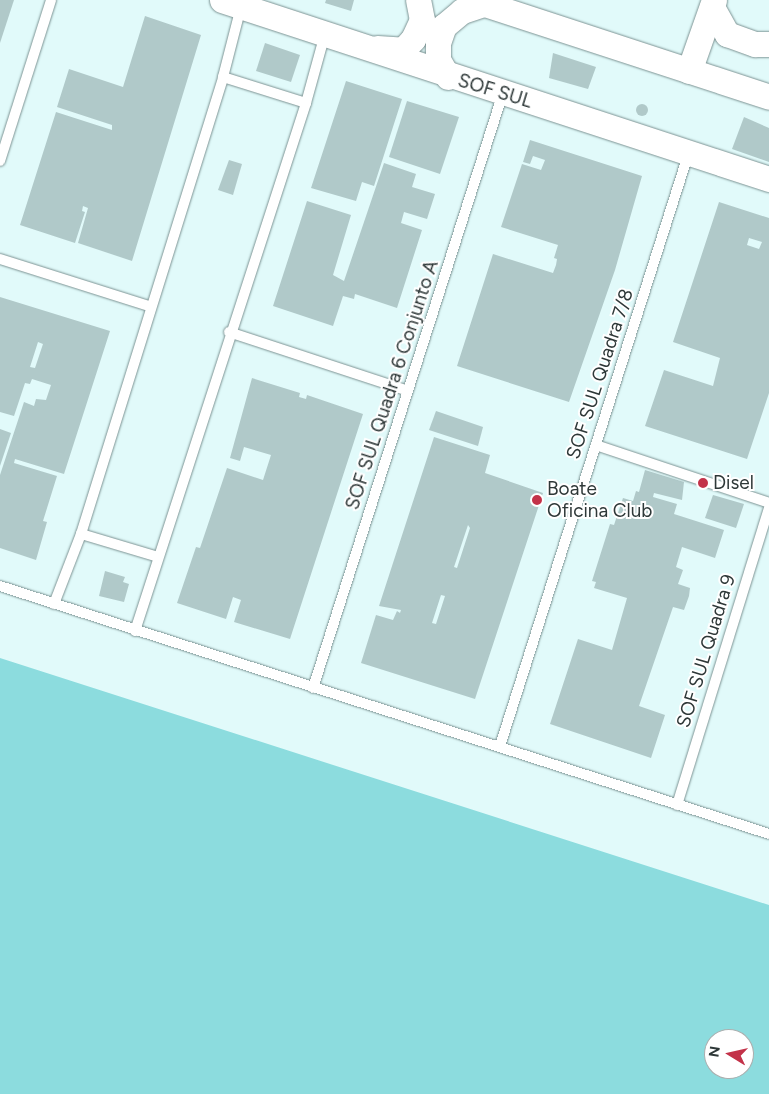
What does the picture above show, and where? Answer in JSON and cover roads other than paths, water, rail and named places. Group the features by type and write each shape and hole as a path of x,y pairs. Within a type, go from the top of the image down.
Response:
{"street":[{"path":"367,47 403,50 422,20 418,0"},
{"path":"448,77 438,60 438,43 444,26 451,17 478,2 769,98"},
{"name":"SOF SUL","path":"232,3 367,47 448,77 503,93 688,155 769,179"},
{"path":"689,71 713,3"},
{"path":"713,3 727,34 755,44 769,44"}],"lane":[{"path":"0,161 50,0"},
{"path":"54,604 81,534 149,306 223,77 232,3"},
{"path":"134,631 229,332 306,103 325,34"},
{"path":"223,77 306,103"},
{"name":"SOF SUL Quadra 6 Conjunto A","path":"313,688 503,93"},
{"name":"SOF SUL Quadra 7/8","path":"500,746 688,155"},
{"path":"0,258 149,306"},
{"path":"229,332 408,390"},
{"path":"596,445 769,503"},
{"name":"SOF SUL Quadra 9","path":"677,805 769,508"},
{"path":"81,534 158,557"},
{"path":"0,586 134,631 500,746 769,834"}],"place":[{"name":"Disel","path":"703,483"},
{"name":"Boate Oficina Club","path":"537,500"}]}
